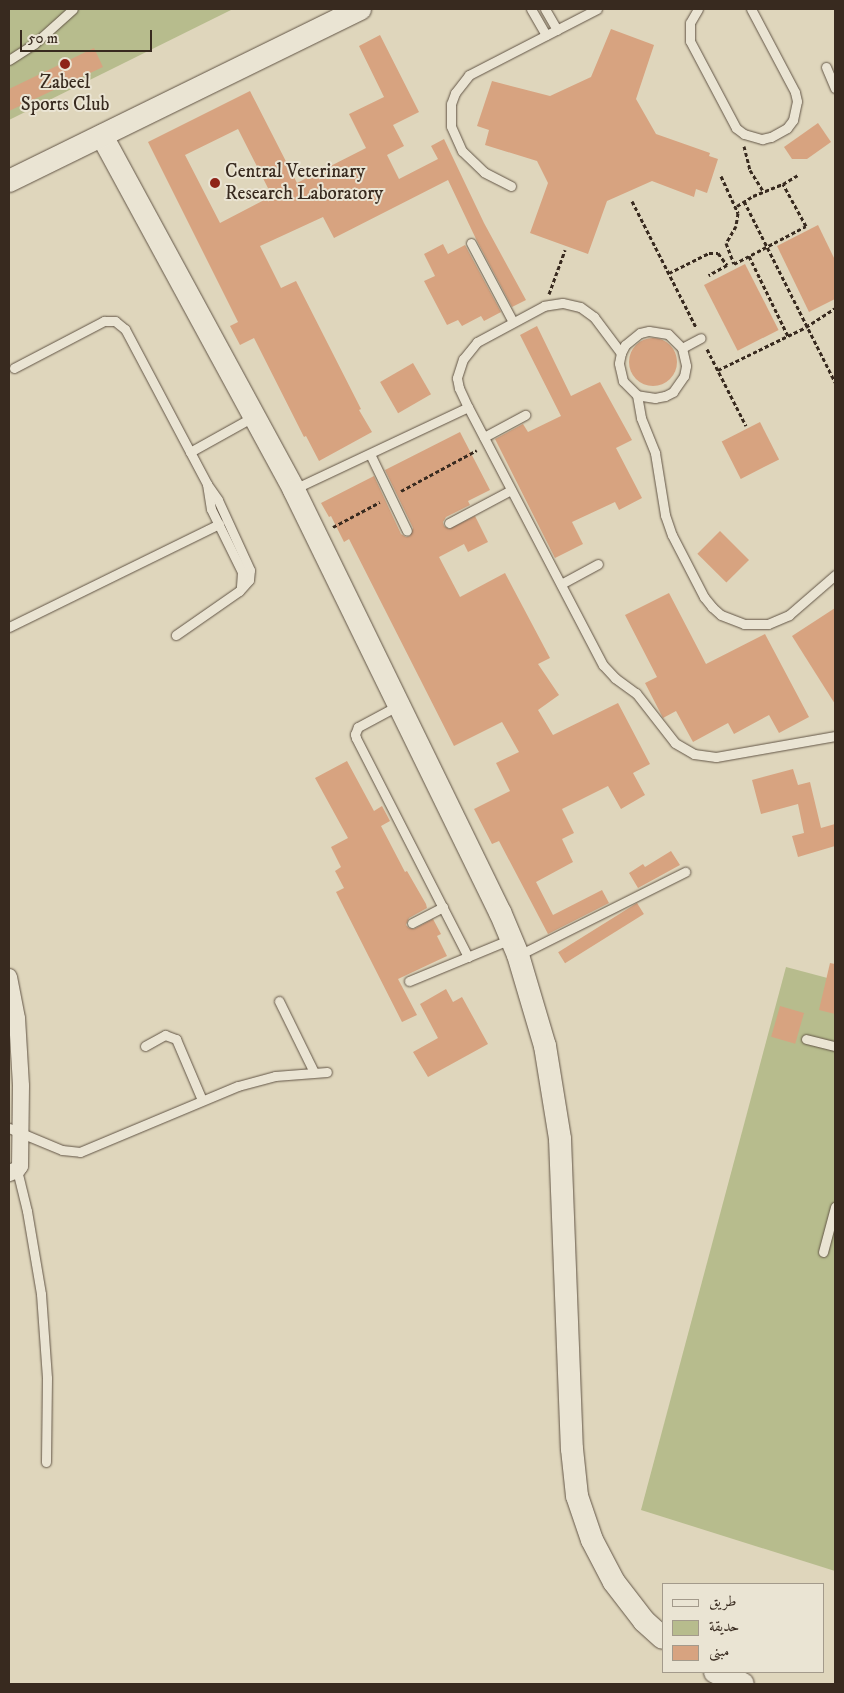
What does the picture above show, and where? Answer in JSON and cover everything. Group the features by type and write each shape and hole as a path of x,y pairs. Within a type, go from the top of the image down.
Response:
{"street":[{"path":"9,181 360,9"},
{"path":"102,136 294,490 515,947 546,1046 560,1139 572,1449 577,1496 592,1540 614,1582 644,1621 662,1637"},
{"path":"9,977 17,1018 20,1052 15,1130 20,1166 13,1171"},
{"path":"717,1673 743,1684"}],"lane":[{"path":"9,60 34,44 73,9"},
{"path":"531,9 546,35"},
{"path":"546,9 557,30"},
{"path":"511,186 484,172 462,151 451,126 451,104 458,88 469,75 597,9"},
{"path":"698,9 690,23 690,41 736,128 744,134 762,139 780,134 793,120 797,101 795,92 751,9"},
{"path":"826,67 835,88"},
{"path":"471,243 513,322"},
{"path":"621,353 588,311 562,302 544,306 477,342 462,358 457,378 459,388 468,407 602,665 615,678 636,693 667,736 684,749 700,755 716,757 835,736"},
{"path":"14,368 104,321 115,321 125,328 207,484 218,500 250,570 249,580 239,591 176,635"},
{"path":"637,395 656,398 673,392 684,376 686,366 682,348 668,334 649,331 632,338 621,353 620,372 623,381 637,395 641,418 657,459 666,515 672,535 704,597 712,607 721,615 744,624 768,624 789,615 835,575"},
{"path":"682,348 702,338"},
{"path":"294,490 468,407"},
{"path":"484,437 525,415"},
{"path":"190,452 255,416"},
{"path":"370,454 407,531"},
{"path":"207,484 209,503 242,572 243,579 239,591"},
{"path":"449,523 511,490"},
{"path":"9,627 219,524"},
{"path":"560,584 598,564"},
{"path":"399,705 361,724 355,734 468,957"},
{"path":"409,981 468,957 515,947 685,872"},
{"path":"412,923 443,907"},
{"path":"279,1001 314,1072"},
{"path":"145,1046 164,1035 176,1038 202,1100"},
{"path":"806,1038 835,1046"},
{"path":"15,1130 62,1150 80,1152 202,1100 257,1080 327,1072"},
{"path":"13,1171 30,1228 41,1294 47,1378 46,1462"},
{"path":"823,1252 835,1207"}],"path":[{"path":"744,134 746,157 750,170 763,191"},
{"path":"737,206 763,191 783,184 798,174"},
{"path":"721,176 737,206 738,219 726,240 726,247 734,264 806,226 783,184"},
{"path":"632,201 746,426"},
{"path":"744,201 835,382"},
{"path":"544,306 565,250"},
{"path":"669,274 709,253 718,253 727,266 709,275"},
{"path":"749,256 788,336"},
{"path":"718,370 806,327 835,308"}],"green space":[{"name":"Zabeel Sports Club","path":"9,9 233,9 9,120"},
{"path":"786,967 835,980 835,1571 641,1510"}],"building":[{"path":"611,29 654,45 636,99 656,134 710,153 709,156 718,159 707,193 696,189 694,197 652,181 607,201 588,254 530,233 548,183 537,161 485,145 489,130 477,126 492,81 550,96 591,77"},
{"path":"380,35 419,112 393,125 404,146 387,155 399,179 438,159 431,146 444,139 484,223 526,300 512,307 476,239 448,180 334,238 323,217 260,246 281,288 296,281 361,409 359,410 372,432 319,461 306,436 304,437 254,338 240,345 230,326 238,322 148,142 250,91 297,183 366,148 349,114 384,97 359,46","holes":["238,129 272,196 220,223 185,155"]},
{"path":"94,48 103,67 9,111 9,89"},
{"path":"818,123 831,142 807,159 792,159 784,147"},
{"path":"818,225 835,260 835,299 809,312 777,246"},
{"path":"443,244 448,254 465,245 501,312 484,321 481,316 462,326 458,320 447,325 424,281 435,276 424,254"},
{"path":"745,264 779,330 738,351 704,285"},
{"path":"537,326 571,396 600,382 632,440 616,448 642,498 619,510 615,502 572,522 583,544 555,558 495,439 523,424 528,432 561,416 520,335"},
{"path":"653,338 662,340 670,345 675,353 677,362 675,371 670,379 662,384 653,386 644,384 636,379 631,371 629,362 631,353 636,345 644,340"},
{"path":"413,363 431,394 398,413 380,382"},
{"path":"760,422 779,459 741,479 722,442"},
{"path":"460,432 490,490 468,501 470,505 446,517 443,522 444,526 449,529 475,516 488,542 468,552 464,544 439,557 460,597 505,573 550,658 538,664 559,695 538,710 553,735 618,703 650,764 633,773 645,795 621,809 608,786 562,809 574,833 562,839 573,862 536,882 553,915 602,890 609,903 548,934 499,841 492,844 474,809 510,791 496,763 519,752 502,722 454,746 349,539 344,542 331,516 329,517 321,503 374,476 401,534 406,537 410,536 413,528 385,470"},
{"path":"720,531 749,560 726,583 697,554"},
{"path":"669,593 706,664 765,634 809,717 779,733 769,715 734,734 728,723 693,742 676,711 663,718 645,683 657,677 625,615"},
{"path":"835,608 835,704 792,636"},
{"path":"347,761 374,811 382,806 390,821 381,826 405,872 407,871 426,904 427,908 409,918 406,925 414,929 433,919 441,934 437,936 447,956 398,979 417,1015 402,1022 336,892 344,888 335,871 341,867 331,847 348,838 315,778"},
{"path":"793,769 798,785 810,782 821,828 835,824 835,846 798,857 792,836 804,833 798,804 761,814 752,780"},
{"path":"671,851 680,865 638,888 629,873 643,864 645,867"},
{"path":"637,903 644,914 565,963 558,952"},
{"path":"830,963 835,964 835,1014 819,1010"},
{"path":"446,989 453,1002 462,997 488,1044 428,1077 413,1052 438,1038 420,1004"},
{"path":"780,1006 804,1013 795,1044 771,1037"}],"place":[{"name":"Zabeel Sports Club","path":"65,64"},
{"name":"Central Veterinary Research Laboratory","path":"215,183"}]}
